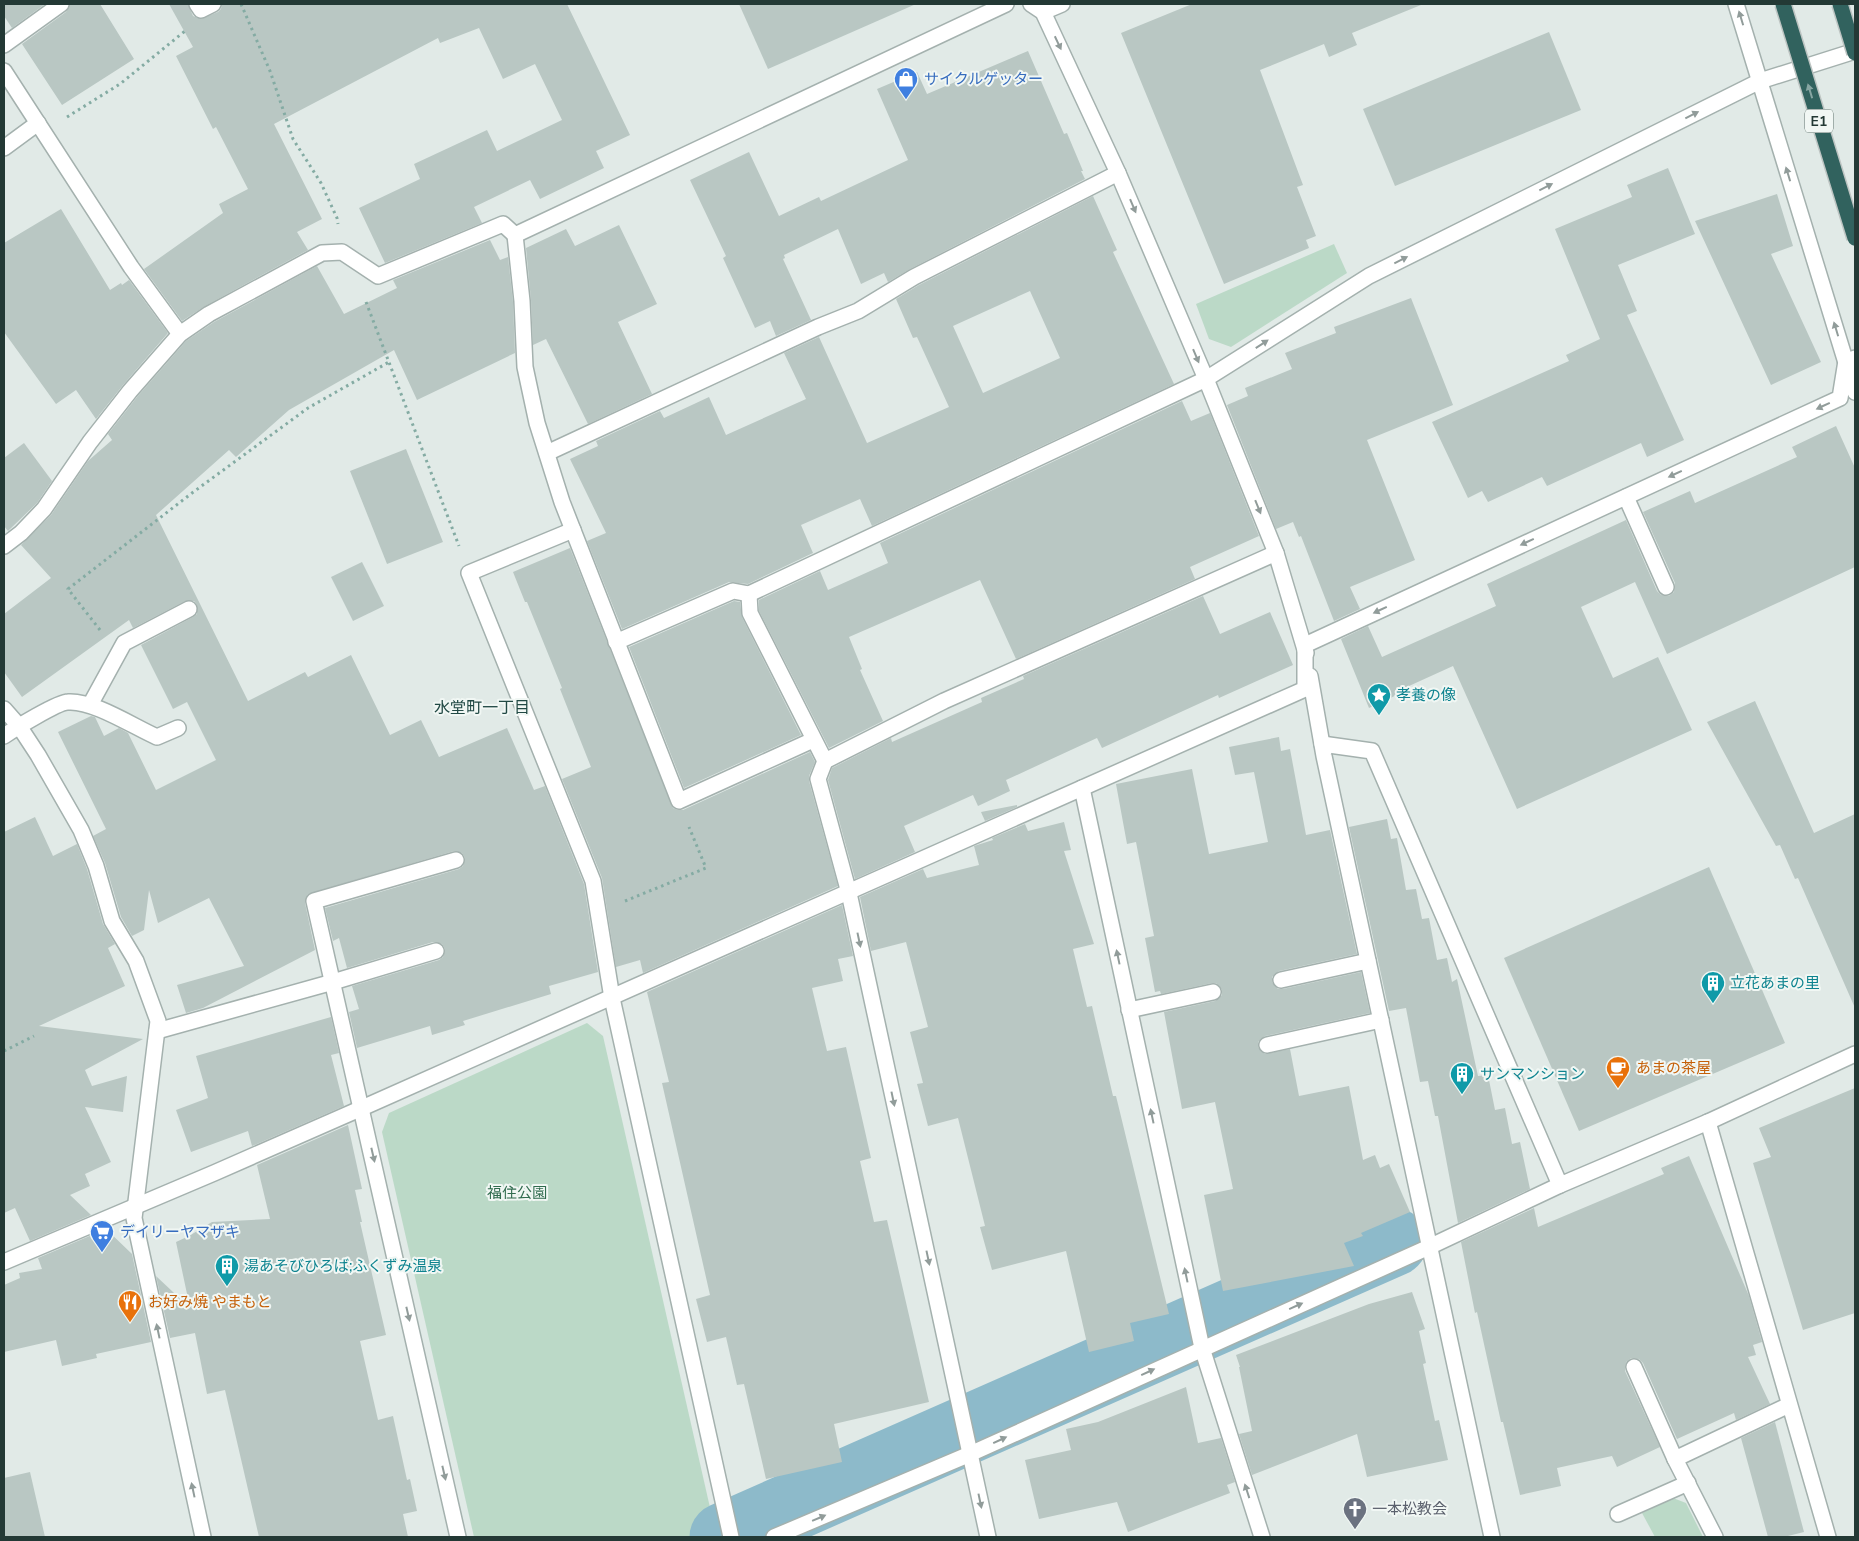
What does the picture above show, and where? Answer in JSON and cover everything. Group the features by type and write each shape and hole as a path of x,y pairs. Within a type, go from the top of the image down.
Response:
{"highway":[{"name":"E1","path":"1783,4 1855,238"},
{"path":"1840,4 1855,52"}],"street":[{"path":"4,45 61,4"},
{"path":"515,235 1006,4"},
{"path":"1062,4 1037,8 1118,173 1206,380 1276,553 1305,645 1322,744 1492,1537"},
{"path":"1736,4 1850,360 1855,392"},
{"path":"616,642 733,591 749,594 1206,380 1369,276 1760,81 1855,52"},
{"path":"4,71 130,267 180,334"},
{"path":"4,148 40,127"},
{"path":"547,453 818,327 858,311 914,277 1118,173"},
{"path":"4,546 21,533 44,509 90,442 180,334 209,314 322,253 342,252 378,276 504,224 515,235 522,301 525,367 537,423 562,502 679,801 813,740"},
{"path":"1305,645 1840,398 1850,360"},
{"path":"1626,496 1666,587"},
{"path":"573,530 469,573 593,881 612,998 730,1533"},
{"path":"988,1537 849,893 818,779 825,762 944,701 1276,553"},
{"path":"749,594 750,612 825,762"},
{"path":"90,704 124,643 189,609"},
{"path":"4,1262 362,1108 1305,690 1305,645"},
{"path":"4,736 19,726 67,702 90,704 157,737 178,728"},
{"path":"4,709 19,726 38,755 81,830 96,866 112,921 136,962 158,1021 134,1218 203,1537"},
{"path":"1322,744 1372,751 1560,1186"},
{"path":"1082,788 1199,1335 1262,1537"},
{"path":"456,860 314,902 458,1537"},
{"path":"157,1031 436,951"},
{"path":"1281,980 1368,961"},
{"path":"1129,1010 1213,992"},
{"path":"1267,1044 1381,1020"},
{"path":"774,1537 970,1454 1199,1335 1429,1247 1560,1186 1708,1122 1855,1054"},
{"path":"1708,1122 1828,1537"},
{"path":"1634,1367 1675,1459 1715,1537"},
{"path":"1675,1459 1789,1405"},
{"path":"1618,1514 1688,1483"}],"path":[{"path":"241,4 270,71 293,139 321,183 337,218 342,252"},
{"path":"40,127 120,84 198,19 204,6"},
{"path":"378,276 364,297 469,573"},
{"path":"103,634 68,589 192,493 308,408 388,362"},
{"path":"598,912 706,868 679,801"},
{"path":"4,1051 34,1036"}],"green space":[{"path":"1334,244 1347,273 1231,347 1209,339 1196,304"},
{"name":"福住公園","path":"587,1023 603,1036 711,1512 704,1533 694,1537 474,1537 382,1132 389,1113"},
{"path":"1673,1498 1686,1503 1703,1537 1655,1537 1642,1513"}],"building":[{"path":"4,4 45,4 12,28 4,16"},
{"path":"70,4 100,4 134,59 62,105 22,44 66,12"},
{"path":"169,4 188,4 193,16 201,19 218,12 222,4 567,4 630,135 596,151 604,168 540,199 530,180 474,207 482,223 385,263 359,208 420,179 414,164 487,130 497,151 562,120 535,64 503,79 479,28 440,43 438,38 274,124 322,219 297,232 308,250 205,306 182,321 144,269 223,213 219,204 248,189 216,127 213,129 176,56 193,47"},
{"path":"739,4 916,4 768,69"},
{"path":"1192,4 1421,5 1352,33 1357,45 1329,57 1324,44 1260,70 1303,185 1297,187 1316,236 1306,240 1309,248 1224,284 1121,33"},
{"path":"1549,32 1581,110 1395,186 1363,109"},
{"path":"1028,51 1064,134 1067,133 1085,179 888,282 884,273 861,284 838,229 784,255 785,258 783,259 811,320 776,336 770,321 755,328 723,258 726,256 690,180 749,152 779,216 819,197 821,201 908,160 877,89 917,72 927,94"},
{"path":"1668,168 1695,234 1618,265 1637,311 1627,315 1684,440 1647,457 1641,443 1547,486 1542,477 1488,502 1482,491 1468,498 1432,422 1569,361 1566,355 1600,339 1555,229 1632,197 1627,185"},
{"path":"1777,194 1793,246 1771,254 1821,362 1771,385 1695,221"},
{"path":"1093,196 1117,250 1113,252 1174,384 872,526 860,499 801,525 813,553 748,584 729,582 622,629 587,541 606,533 570,459 598,446 596,441 660,411 664,418 709,397 726,435 806,399 784,353 819,337 867,443 949,407 917,337 913,338 896,299 919,285","holes":["1030,291 1060,358 983,393 953,326"]},
{"path":"61,209 110,290 129,280 168,333 96,419 76,390 56,404 4,332 4,243"},
{"path":"619,225 657,304 618,322 652,394 588,424 546,339 533,345 526,248 566,229 575,246"},
{"path":"490,240 500,260 508,257 513,302 515,353 417,400 394,350 289,410 236,457 229,450 156,515 248,701 305,672 308,677 351,655 390,735 421,720 439,757 507,728 534,790 545,786 584,884 598,972 549,986 551,994 463,1021 465,1025 432,1035 430,1026 357,1048 349,1012 359,1009 352,986 439,960 443,957 445,949 442,944 433,942 347,968 339,938 333,941 325,908 459,869 463,866 465,858 462,853 454,851 308,894 305,903 315,950 203,1008 186,1013 177,985 244,966 209,898 158,923 149,890 144,930 132,936 121,917 105,863 93,836 106,829 58,732 91,716 95,717 104,736 119,728 128,733 156,790 216,760 187,702 173,709 141,645 193,617 197,614 197,605 194,601 185,601 133,628 129,620 22,697 4,672 4,614 51,578 21,545 51,515 88,461 112,440 108,434 137,397 186,341 214,322 317,266 344,314 397,288 393,280"},
{"path":"1411,298 1453,405 1367,440 1415,560 1350,587 1360,609 1334,621 1301,536 1299,537 1293,522 1276,529 1227,405 1248,396 1245,388 1292,369 1285,353 1336,333 1334,327"},
{"path":"1182,401 1191,421 1210,413 1259,536 1190,567 1195,579 1016,659 980,580 849,637 862,669 860,670 883,721 829,748 759,611 759,600 820,571 828,590 888,563 880,543"},
{"path":"1836,426 1855,468 1855,567 1667,654 1635,582 1581,607 1613,678 1658,657 1692,730 1517,809 1453,666 1398,691 1399,694 1369,708 1341,639 1368,626 1382,657 1496,606 1487,584 1626,520 1657,591 1661,595 1669,596 1674,592 1675,583 1643,512 1690,491 1695,503 1797,457 1792,447"},
{"path":"24,443 52,481 37,503 8,531 4,526 4,458"},
{"path":"406,449 443,542 387,564 350,471"},
{"path":"570,548 673,808 683,810 810,752 815,762 809,776 809,781 838,886 643,973 640,960 616,967 602,878 562,779 591,767 560,689 562,688 513,572"},
{"path":"362,562 384,606 353,621 331,577"},
{"path":"1203,596 1220,634 1270,612 1293,665 1219,698 1218,695 1102,748 1097,738 1006,780 1010,791 978,806 973,795 904,826 915,852 855,879 828,780 832,768 891,738 892,742 982,702 981,698 1024,679 1023,676"},
{"path":"734,601 740,602 742,617 801,735 684,788 629,647"},
{"path":"1755,701 1814,833 1855,814 1855,1008 1798,878 1795,879 1780,845 1776,846 1707,722"},
{"path":"1279,737 1281,751 1290,749 1306,835 1330,830 1357,954 1279,971 1272,977 1272,982 1278,989 1283,989 1361,972 1370,1013 1265,1036 1258,1042 1258,1047 1265,1054 1290,1049 1299,1096 1349,1086 1363,1160 1375,1155 1380,1168 1389,1164 1410,1212 1361,1233 1363,1236 1344,1243 1354,1266 1223,1291 1204,1195 1233,1189 1215,1102 1182,1109 1164,1012 1215,1001 1222,995 1222,990 1216,983 1212,983 1161,994 1160,991 1155,992 1145,938 1154,936 1136,842 1127,844 1116,784 1192,769 1209,854 1268,842 1254,772 1235,775 1229,747"},
{"path":"1017,805 1017,807 985,821 981,812"},
{"path":"35,817 53,856 77,844 87,869 103,924 115,944 108,948 125,986 39,1026 143,1039 85,1070 92,1086 127,1076 123,1112 85,1107 111,1162 85,1174 90,1186 70,1195 91,1215 30,1241 15,1208 4,1213 4,832"},
{"path":"1387,819 1391,839 1397,838 1406,890 1416,889 1422,919 1429,918 1437,960 1447,958 1452,982 1457,979 1478,1076 1488,1075 1495,1110 1505,1108 1512,1144 1520,1142 1530,1189 1458,1223 1438,1116 1435,1116 1428,1081 1420,1082 1406,1008 1389,1011 1349,827"},
{"path":"1064,822 1071,850 1064,851 1094,944 1073,949 1087,1007 1092,1006 1113,1096 1116,1096 1169,1314 1130,1323 1134,1341 1089,1352 1066,1251 992,1270 980,1227 985,1226 958,1118 928,1126 917,1084 923,1083 910,1032 928,1027 906,942 871,951 860,897 923,869 927,878 979,865 974,846 993,840 992,838 1025,824 1028,831"},
{"name":"立花あまの里","path":"1709,867 1785,1043 1579,1131 1504,958"},
{"path":"842,905 853,956 838,959 843,981 812,988 827,1051 846,1047 871,1158 860,1161 874,1222 887,1220 929,1402 834,1424 842,1462 766,1479 744,1384 737,1385 726,1337 707,1342 696,1299 710,1295 662,1083 669,1082 647,992"},
{"path":"331,1017 339,1053 331,1055 344,1106 252,1146 248,1131 191,1152 176,1110 208,1098 196,1056"},
{"path":"1855,1088 1855,1313 1803,1330 1753,1163 1771,1157 1759,1128"},
{"path":"348,1125 362,1189 355,1190 362,1222 360,1222 386,1335 360,1341 378,1420 393,1416 407,1480 410,1479 417,1511 403,1514 408,1537 259,1537 225,1390 207,1394 195,1333 170,1338 156,1276 190,1308 176,1242 212,1222 270,1219 257,1165"},
{"path":"1689,1156 1749,1296 1762,1342 1753,1345 1756,1355 1748,1357 1770,1404 1736,1420 1734,1413 1677,1439 1643,1363 1639,1359 1631,1358 1626,1362 1625,1371 1660,1447 1617,1467 1612,1456 1557,1468 1561,1486 1520,1495 1503,1422 1501,1422 1477,1312 1475,1313 1461,1242 1534,1208 1538,1227 1664,1174 1661,1168"},
{"path":"106,1229 132,1254 151,1342 96,1354 97,1358 62,1366 56,1340 4,1352 4,1285 20,1278 19,1273 42,1269 38,1258"},
{"path":"1412,1292 1425,1329 1419,1331 1426,1363 1423,1364 1435,1421 1439,1420 1448,1460 1367,1477 1357,1434 1252,1475 1239,1434 1252,1431 1236,1355 1369,1304"},
{"path":"1186,1387 1198,1443 1221,1438 1235,1482 1227,1485 1230,1493 1128,1532 1117,1502 1039,1519 1025,1460 1071,1450 1066,1429 1098,1422"},
{"path":"1775,1422 1804,1532 1784,1537 1768,1537 1741,1438"},
{"path":"30,1472 45,1537 4,1537 4,1478"}],"waterway":[{"path":"724,1537 1393,1242"}],"place":[{"name":"サイクルゲッター","path":"906,100"},
{"name":"孝養の像","path":"1379,716"},
{"name":"立花あまの里","path":"1713,1004"},
{"name":"あまの茶屋","path":"1618,1089"},
{"name":"サンマンション","path":"1462,1095"},
{"name":"デイリーヤマザキ","path":"102,1253"},
{"name":"湯あそびひろば;ふくずみ温泉","path":"227,1287"},
{"name":"お好み焼 やまもと","path":"130,1323"},
{"name":"一本松教会","path":"1355,1530"}],"district":[{"name":"水堂町一丁目","path":"482,708"}]}
